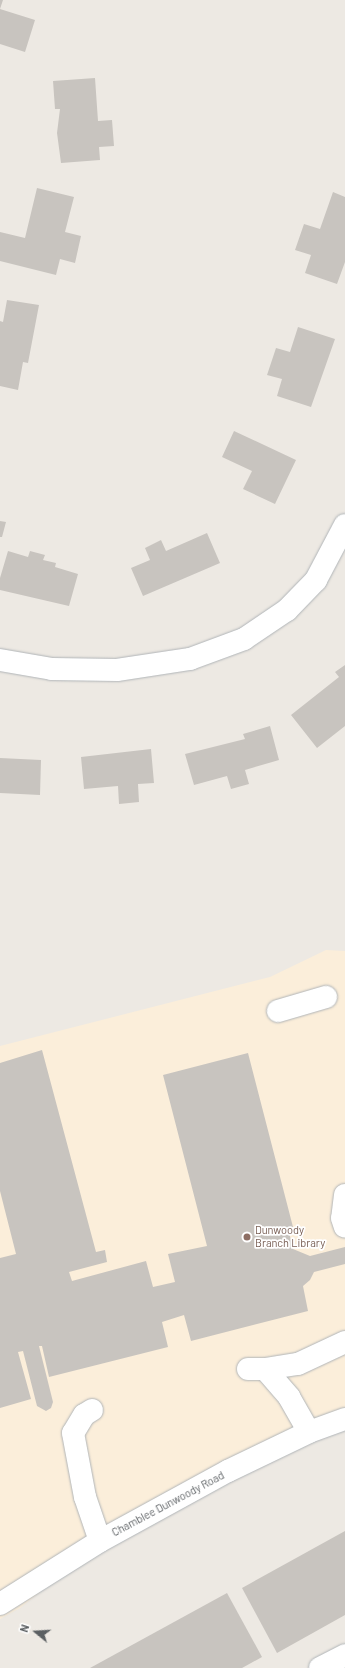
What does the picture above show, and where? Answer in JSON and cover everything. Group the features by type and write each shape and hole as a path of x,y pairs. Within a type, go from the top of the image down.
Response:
{"street":[{"path":"0,660 52,669 117,670 190,660 244,639 287,610 316,580 345,524"},
{"path":"278,1012 326,997"},
{"path":"345,1195 342,1218 345,1227"},
{"path":"309,1432 289,1397 257,1369 298,1364 345,1342"},
{"path":"92,1410 84,1415 73,1433 85,1497 100,1541"},
{"name":"Chamblee Dunwoody Road","path":"0,1604 100,1541 228,1471 309,1432 345,1419"},
{"path":"320,1668 345,1656"}],"shaded area":[{"path":"326,950 345,951 345,1426 156,1501 20,1608 0,1619 0,1046 270,977"}],"building":[{"path":"0,0 3,0 0,9"},
{"path":"0,9 35,20 25,52 0,44"},
{"path":"95,78 98,121 112,120 114,146 99,147 100,160 61,163 57,133 60,109 55,109 53,81"},
{"path":"37,188 74,197 65,232 81,236 75,263 60,259 56,275 0,261 0,232 25,238"},
{"path":"333,192 345,197 345,262 337,284 305,273 311,255 295,250 304,224 320,229"},
{"path":"7,300 39,305 28,363 23,362 18,390 0,386 0,321 3,322"},
{"path":"298,327 335,339 311,407 277,396 282,379 267,375 276,348 290,352"},
{"path":"234,431 296,460 275,504 243,489 252,471 222,457"},
{"path":"0,521 6,522 2,537 0,537"},
{"path":"207,533 220,563 143,596 131,568 150,560 145,548 161,540 166,551"},
{"path":"8,551 28,557 30,551 45,555 43,560 56,563 55,567 78,574 69,606 0,590 0,578"},
{"path":"345,665 345,726 317,748 291,715 339,677 335,672"},
{"path":"270,726 279,760 245,770 249,784 231,789 227,776 194,785 185,754 245,739 243,734"},
{"path":"151,749 154,783 138,784 139,802 119,804 118,786 84,789 81,757"},
{"path":"0,758 41,760 40,795 0,793"},
{"name":"Dunwoody Branch Library","path":"42,1050 96,1252 105,1250 107,1262 69,1272 72,1281 146,1261 153,1287 175,1282 168,1254 207,1246 163,1075 248,1053 293,1227 288,1228 293,1249 310,1256 345,1247 345,1264 314,1272 310,1280 303,1286 308,1311 191,1341 184,1315 162,1322 168,1347 49,1377 42,1346 39,1346 53,1402 51,1408 46,1411 37,1406 23,1351 18,1352 31,1399 0,1408 0,1258 16,1254 0,1191 0,1063"},
{"path":"345,1531 345,1615 277,1653 242,1588"},
{"path":"227,1593 262,1657 242,1668 90,1668"}],"place":[{"name":"Dunwoody Branch Library","path":"247,1237"}]}
